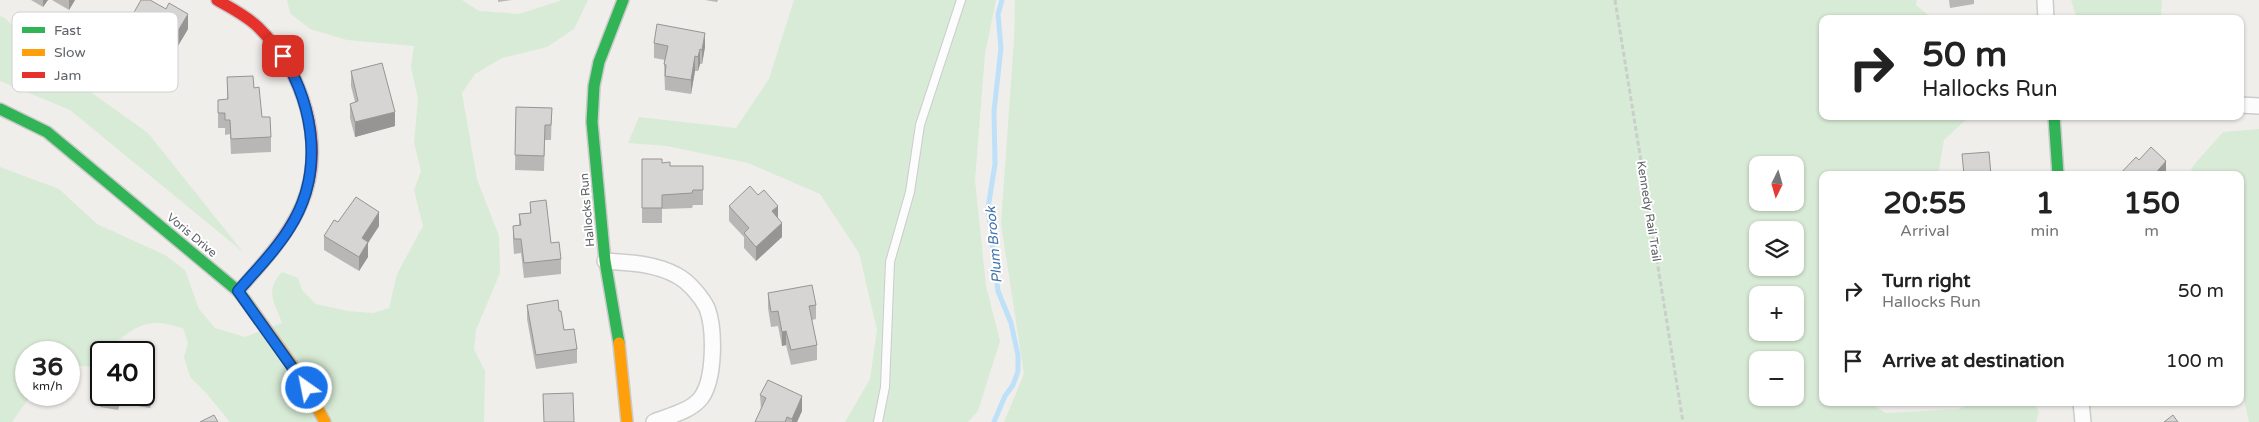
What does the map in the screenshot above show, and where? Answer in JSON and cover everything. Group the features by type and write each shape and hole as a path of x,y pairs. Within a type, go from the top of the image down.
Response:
{"street":[{"path":"217,0 258,27 283,56 295,76 309,114 312,149 308,186 290,229 238,291"},
{"name":"Hallocks Run","path":"623,0 599,62 594,86 592,122 605,261 620,349 627,422"},
{"path":"2045,0 2046,15"},
{"path":"2244,105 2259,106"},
{"name":"Voris Drive","path":"0,109 47,132 238,291 300,376 326,422"},
{"path":"2054,120 2058,171"},
{"path":"605,261 651,265 670,272 689,284 706,308 710,320 712,353 709,383 700,398 692,406 654,422"},
{"path":"2081,406 2083,422"}],"lane":[{"path":"878,422 885,387 890,262 910,192 920,125 961,0"}],"path":[{"name":"Kennedy Rail Trail","path":"1615,0 1683,422"}],"green space":[{"path":"287,0 462,0 479,11 519,14 562,0 588,0 574,29 547,47 502,58 475,74 462,93 477,179 499,236 500,273 476,330 474,349 485,371 484,422 230,422 190,377 184,357 188,343 183,328 158,323 135,328 119,341 90,341 90,367 80,366 80,341 15,341 15,406 23,406 12,422 0,422 0,167 59,189 97,224 165,255 185,270 199,309 215,328 245,337 282,323 274,303 272,291 273,285 282,272 298,278 302,290 316,304 348,311 373,313 389,308 397,274 423,226 414,190 421,171 414,143 418,99 411,67 414,46 347,40 310,29 290,13"},
{"path":"794,0 996,0 985,54 975,180 986,286 1000,341 978,411 968,422 845,422 870,379 877,330 859,253 820,194 748,163 667,146 628,143 639,117 736,128 769,79"},
{"path":"1015,0 1917,0 1916,5 1928,15 1819,15 1819,120 1966,120 1944,140 1939,171 1819,171 1819,406 1875,406 1886,413 1959,409 1965,406 2036,406 2039,412 2036,422 1004,422 1024,374 1001,224"},
{"path":"2071,0 2162,0 2161,15 2076,15"},
{"path":"0,16 12,25 12,86 0,81"},
{"path":"27,92 91,92 148,133 243,252 70,110"},
{"path":"2259,129 2259,422 2249,422 2244,400 2244,171 2191,171 2223,132"}],"building":[{"path":"141,0 150,0 166,9 169,3 188,14 178,31 178,12 134,12"},
{"path":"657,24 705,33 702,50 700,49 698,57 695,56 691,80 665,76 666,65 664,64 668,46 654,43"},
{"path":"382,63 395,112 355,122 350,104 358,101 351,71"},
{"path":"253,76 254,88 259,87 262,117 270,117 271,137 231,139 230,120 225,120 225,113 218,113 218,100 228,99 227,77"},
{"path":"516,107 552,108 551,125 545,125 544,156 515,155"},
{"path":"2151,147 2166,161 2157,171 2123,171 2136,157 2139,160"},
{"path":"1989,152 1991,171 1964,171 1962,154"},
{"path":"642,159 662,159 662,163 670,162 670,166 703,166 703,190 693,190 692,193 662,195 662,208 642,208"},
{"path":"750,186 758,195 764,190 778,206 772,211 782,223 756,247 744,233 749,228 729,206"},
{"path":"356,197 379,212 362,238 368,242 359,257 324,236 334,220 338,222"},
{"path":"546,200 551,243 559,242 561,259 524,263 521,239 514,239 513,226 521,225 519,214 531,213 530,202"},
{"path":"812,285 816,305 809,306 817,345 791,350 786,331 782,332 778,311 771,312 768,293"},
{"path":"558,300 564,330 574,329 577,349 536,355 527,305"},
{"path":"768,380 802,396 792,419 787,417 785,422 755,422 766,398 760,395"},
{"path":"573,393 574,422 544,422 543,394"},
{"path":"214,415 218,422 200,422"},
{"path":"2173,415 2178,422 2164,422"}],"waterway":[{"name":"Plum Brook","path":"994,422 1018,371 1018,355 1011,323 998,291 988,208 995,164 994,111 1001,48 998,14 1002,0"}],"traffic: fast":[{"path":"619,343 605,261 592,122 594,86 599,62 623,0"},
{"path":"0,109 47,132 238,291 245,300"},
{"path":"2054,120 2058,171"}],"traffic: slow":[{"path":"245,300 300,376 325,422"},
{"path":"619,343 627,422"}],"traffic: jam":[{"path":"217,0 249,19 274,45 288,65 298,87 306,110 311,134 312,158 309,183 301,206 281,240 238,291"}],"route":[{"path":"283,56 295,76 309,114 312,149 308,186 290,229 238,291 307,388"}]}
